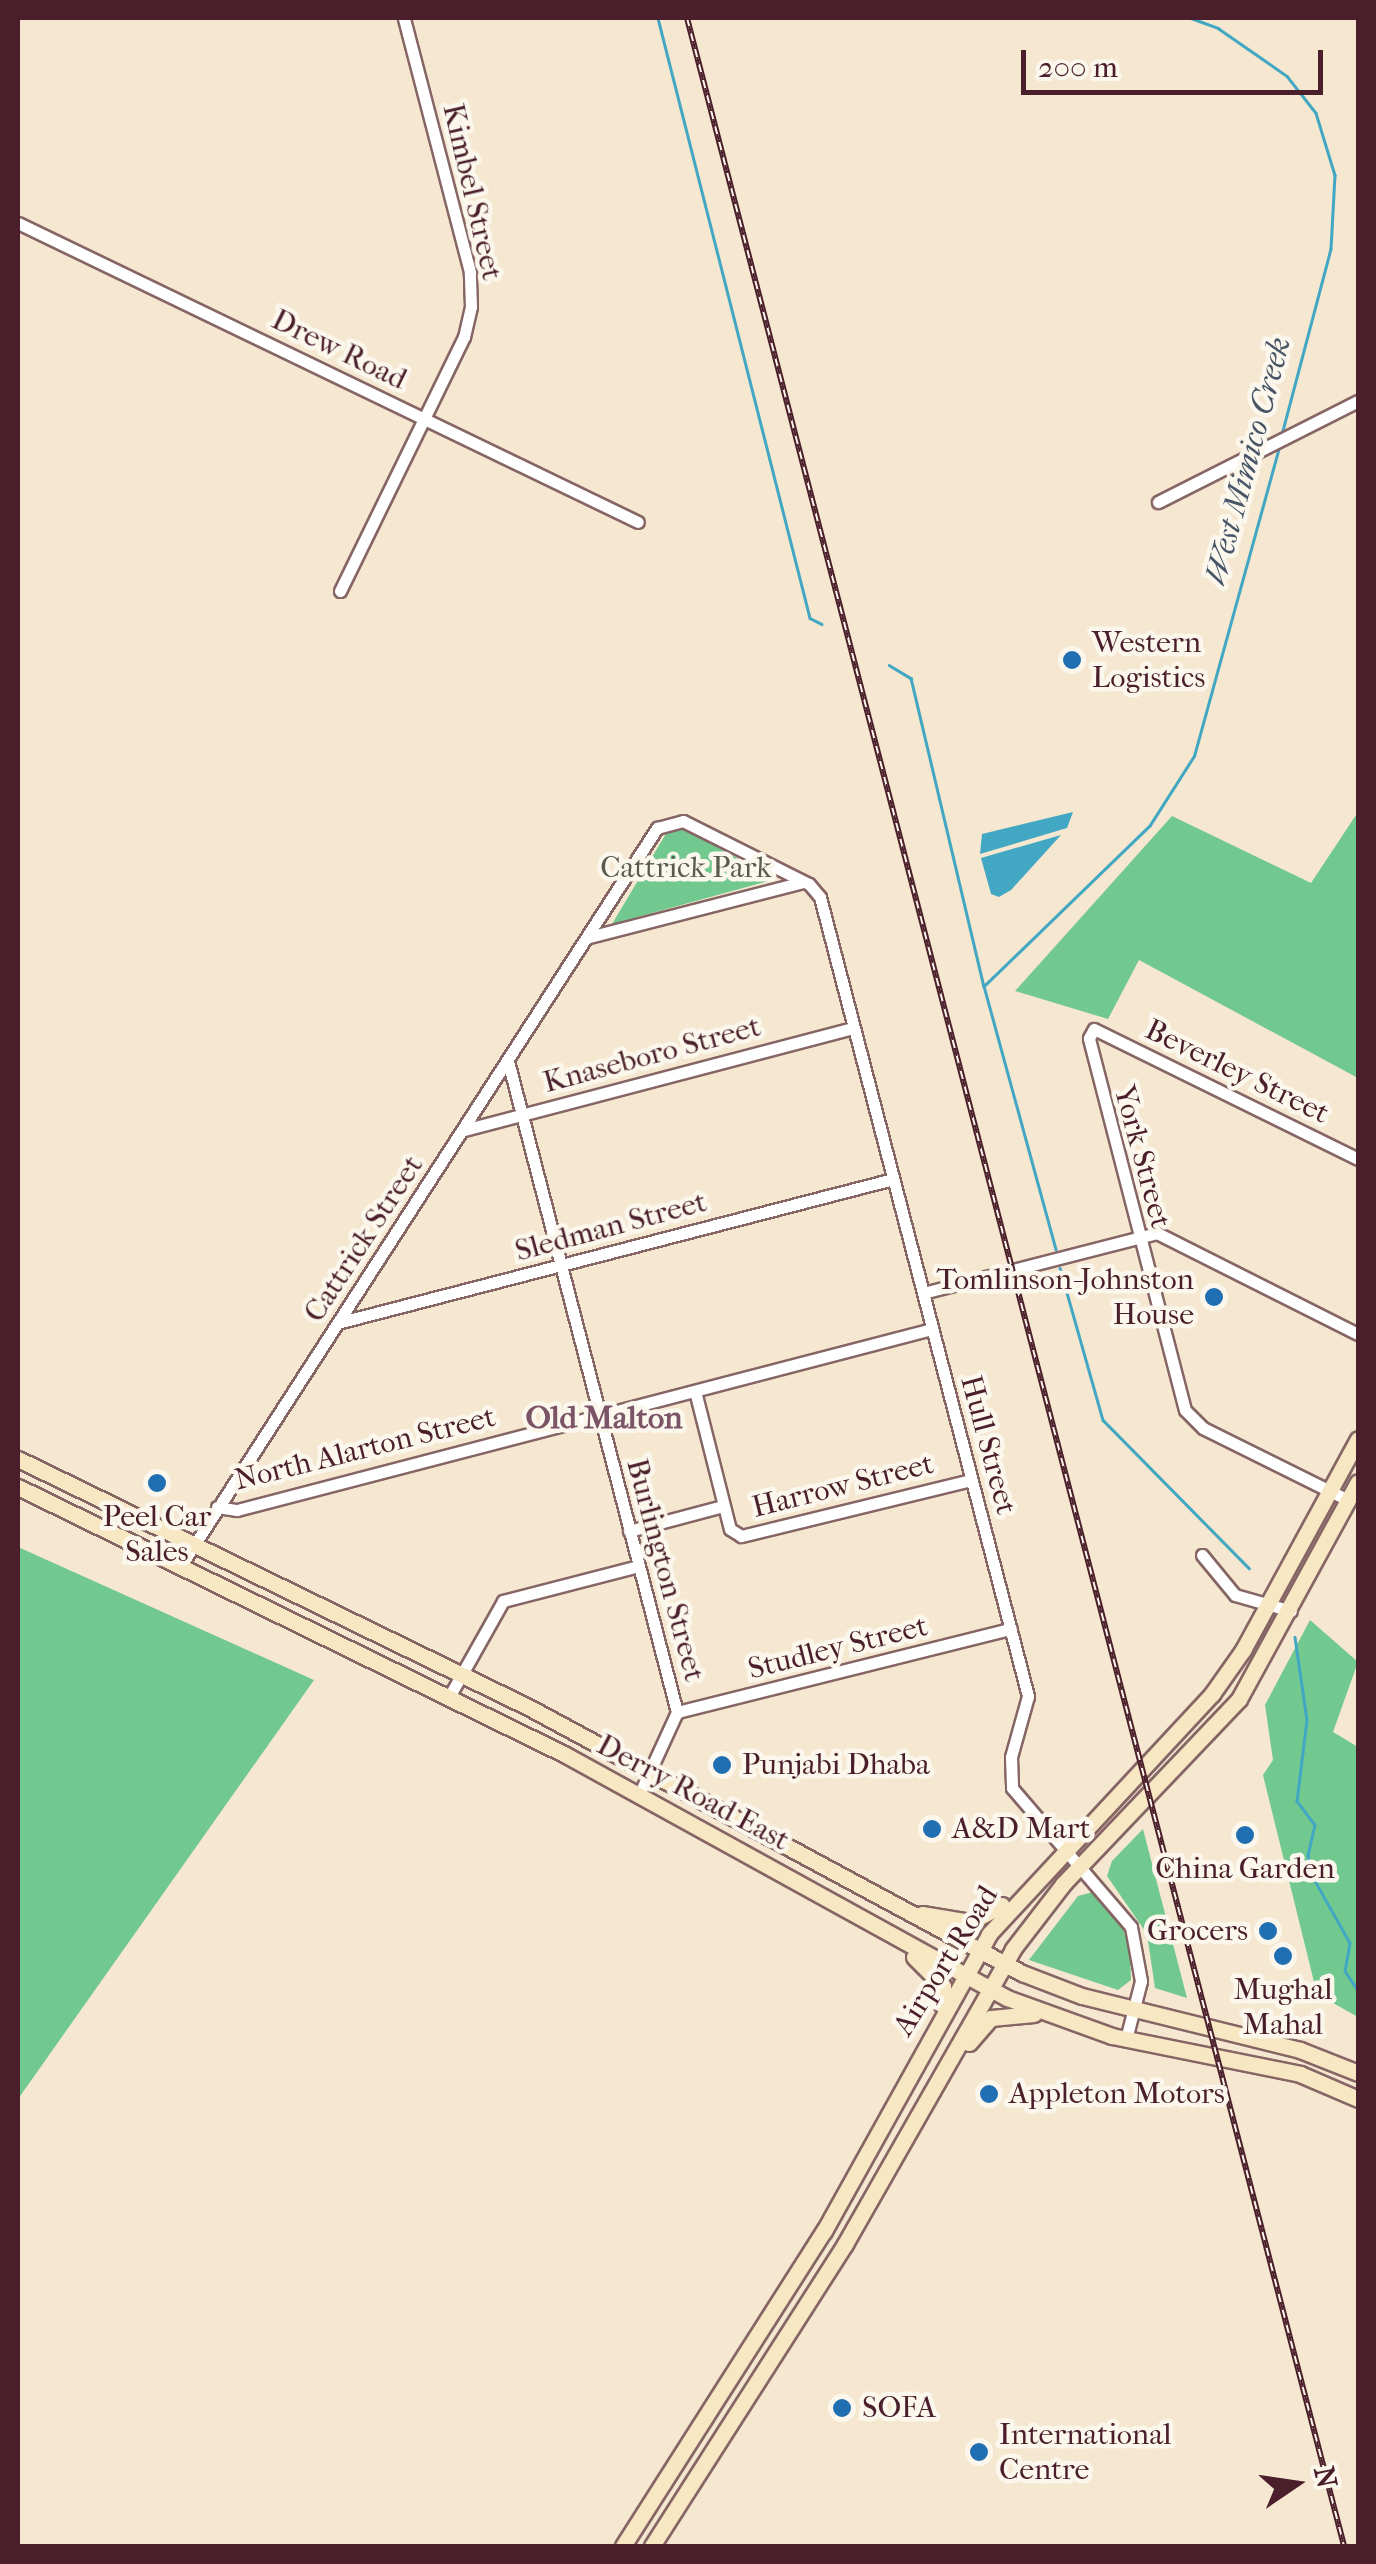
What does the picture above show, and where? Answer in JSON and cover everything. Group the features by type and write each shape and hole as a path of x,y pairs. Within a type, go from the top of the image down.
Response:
{"main road":[{"name":"Airport Road","path":"623,2546 824,2231 979,1950 1018,1896 1192,1718 1268,1605 1327,1489 1358,1439"},
{"name":"Derry Road East","path":"18,1460 650,1770 1004,1964 1134,2010 1300,2050 1358,2073"},
{"name":"Airport Road","path":"652,2546 836,2258 1004,1964 1080,1866 1226,1715 1291,1611 1358,1482"},
{"name":"Derry Road East","path":"18,1487 639,1795 990,1989 1062,2021 1126,2039 1256,2062 1358,2099"},
{"path":"98,1526 109,1504"},
{"path":"914,1916 975,1922 1018,1896"},
{"path":"883,1929 889,1942 922,1963 946,1992 912,2071"},
{"path":"938,2084 950,2078 991,2018 1031,2013 1062,2021"}],"street":[{"name":"Kimbel Street","path":"340,592 464,337 470,272 404,18"},
{"name":"Drew Road","path":"18,223 638,522"},
{"path":"1158,502 1358,401"},
{"path":"589,937 669,820 804,882"},
{"path":"589,937 804,882"},
{"name":"Hull Street","path":"804,882 820,897 1028,1700 1010,1765 1012,1788 1132,1926 1141,1970 1126,2039"},
{"name":"Cattrick Street","path":"180,1567 589,937"},
{"name":"Knaseboro Street","path":"464,1130 854,1028"},
{"name":"Beverley Street","path":"1094,1029 1358,1159"},
{"name":"York Street","path":"1094,1029 1088,1054 1187,1412 1203,1428 1327,1489"},
{"name":"Burlington Street","path":"508,1062 676,1712 639,1795"},
{"name":"Sledman Street","path":"341,1322 893,1179"},
{"path":"923,1292 1138,1236 1164,1235 1358,1334"},
{"name":"North Alarton Street","path":"216,1507 237,1510 932,1329"},
{"path":"695,1391 723,1506"},
{"name":"Harrow Street","path":"629,1530 723,1506 730,1528 748,1537 971,1480"},
{"path":"1327,1489 1348,1500"},
{"path":"1202,1555 1236,1595 1291,1611"},
{"path":"448,1697 503,1601 638,1566"},
{"name":"Studley Street","path":"676,1712 1011,1629"}],"green space":[{"path":"1358,812 1358,1078 1139,960 1108,1019 1015,991 1172,816 1311,883"},
{"name":"Cattrick Park","path":"670,827 680,827 776,879 612,924"},
{"path":"18,1547 314,1680 18,2099"},
{"path":"1310,1620 1358,1662 1333,1732 1358,1747 1358,2017 1317,1994 1263,1775 1273,1760 1265,1705"},
{"path":"1143,1829 1187,1998 1155,1988 1147,1934 1107,1876 1112,1861"},
{"path":"1093,1892 1122,1925 1130,1952 1131,1980 1118,1990 1029,1960 1078,1896"}],"water":[{"path":"1073,812 1067,828 980,854 982,834"},
{"path":"1061,835 1011,890 999,897 991,894 981,858"}],"waterway":[{"path":"658,18 810,618 822,624"},
{"name":"West Mimico Creek","path":"1191,18 1218,28 1287,76 1316,113 1335,175 1331,249 1282,435"},
{"name":"West Mimico Creek","path":"984,986 1150,825 1194,756 1279,448"},
{"path":"889,665 911,678 984,986 1056,1249"},
{"name":"West Mimico Creek","path":"1060,1268 1103,1420 1249,1568"},
{"name":"West Mimico Creek","path":"1295,1637 1307,1720 1297,1801 1315,1825 1308,1855 1314,1879 1350,1943 1345,1971 1358,1990"}],"railway":[{"path":"687,18 1344,2546"}],"place":[{"name":"Western Logistics","path":"1072,660"},
{"name":"Tomlinson-Johnston House","path":"1214,1297"},
{"name":"Peel Car Sales","path":"157,1483"},
{"name":"Punjabi Dhaba","path":"722,1765"},
{"name":"A&D Mart","path":"932,1829"},
{"name":"China Garden","path":"1245,1835"},
{"name":"Grocers","path":"1268,1931"},
{"name":"Mughal Mahal","path":"1283,1956"},
{"name":"Appleton Motors","path":"989,2094"},
{"name":"SOFA","path":"842,2408"},
{"name":"International Centre","path":"979,2452"}],"district":[{"name":"Old Malton","path":"604,1418"}]}
